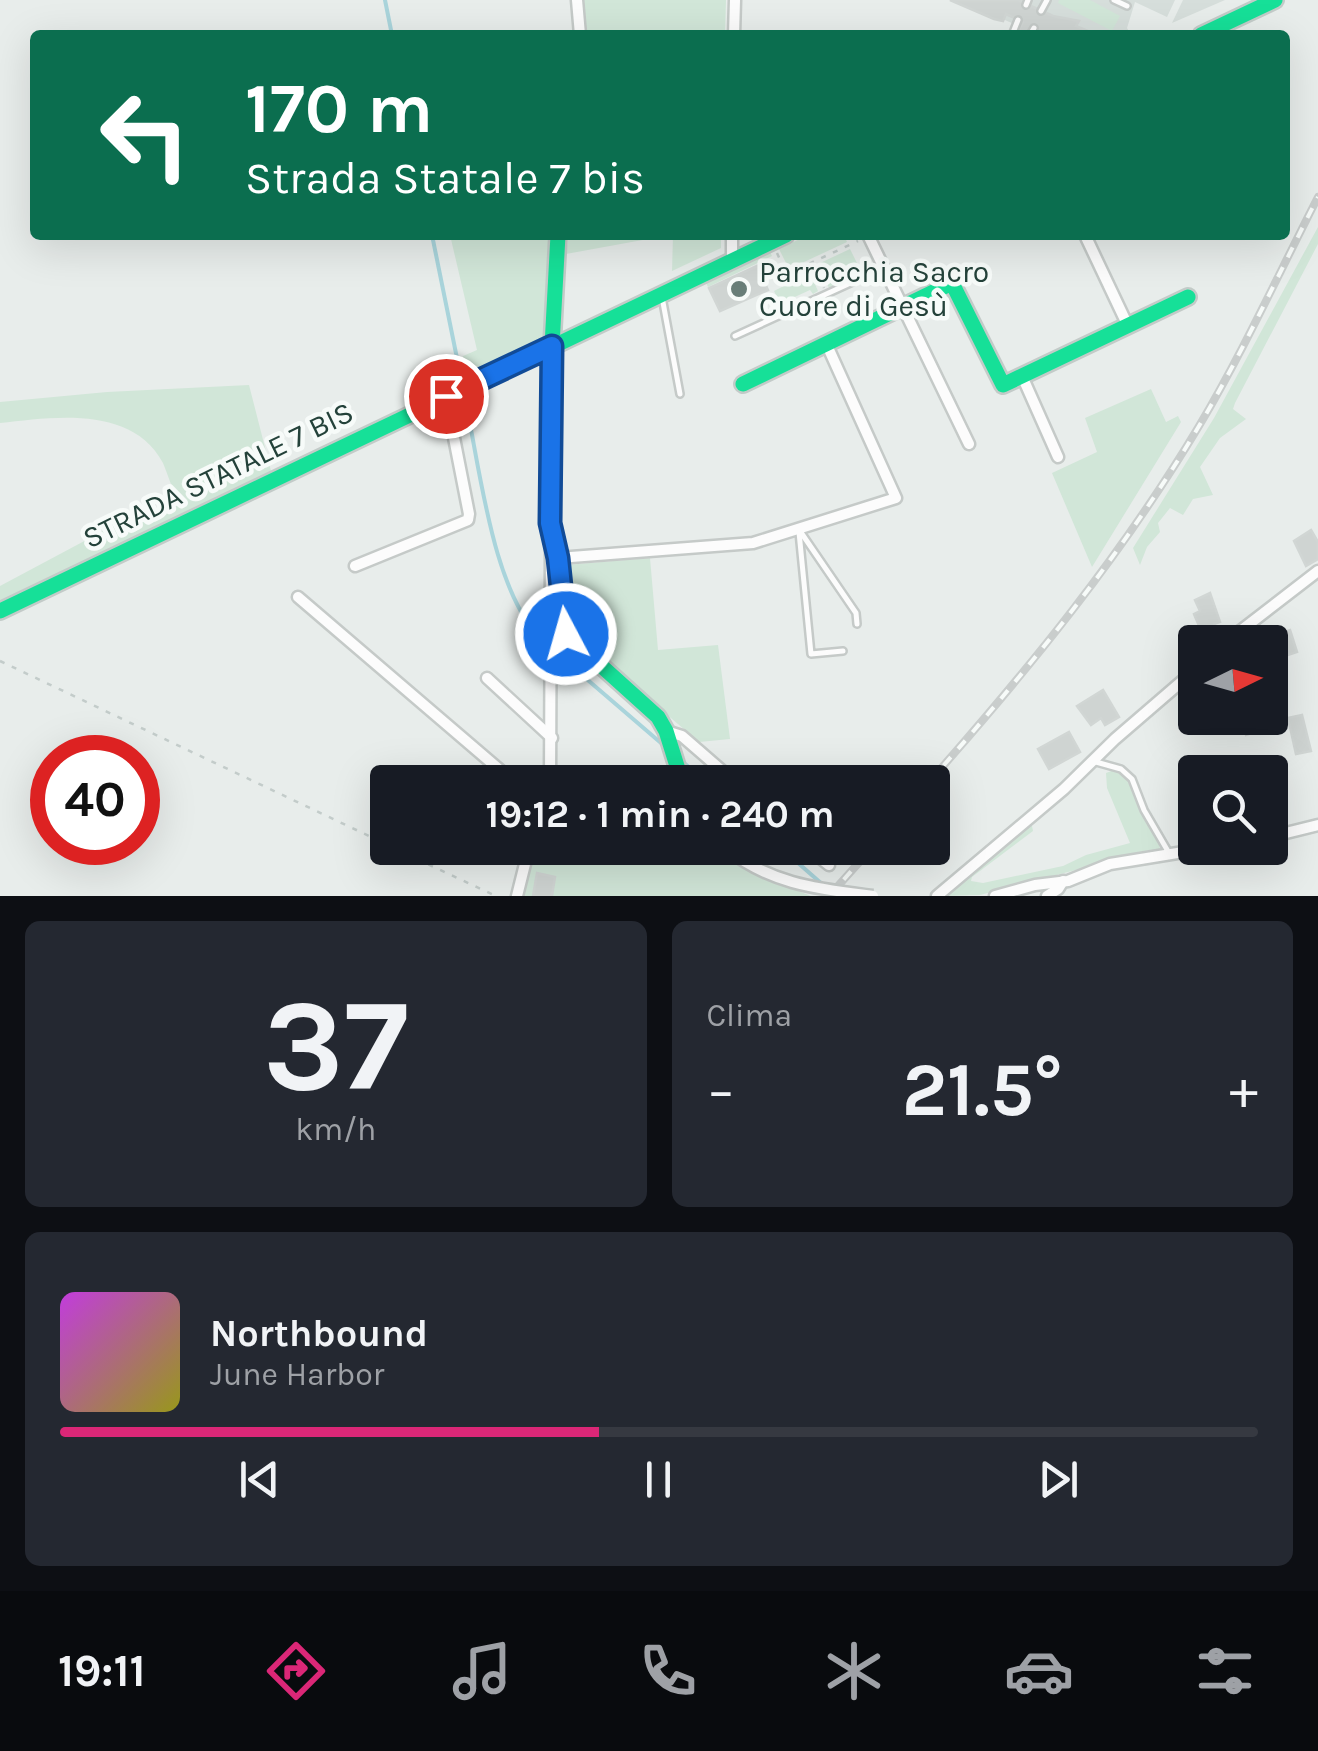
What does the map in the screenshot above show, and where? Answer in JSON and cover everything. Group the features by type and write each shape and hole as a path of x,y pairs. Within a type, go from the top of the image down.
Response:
{"street":[{"path":"577,0 580,30"},
{"path":"734,30 735,0"},
{"path":"1228,29 1275,0"},
{"path":"551,765 552,346 558,240"},
{"path":"732,240 732,261"},
{"name":"STRADA STATALE 7 BIS","path":"0,611 775,240"},
{"path":"870,240 969,444"},
{"path":"1087,240 1128,326"},
{"path":"742,384 952,284 1003,384 1188,297"},
{"path":"558,558 753,543 896,498 826,344"},
{"path":"1022,376 1058,457"},
{"path":"355,566 468,520 446,396"},
{"path":"550,523 566,634 650,709 666,731 677,765"},
{"path":"1248,625 1318,571"},
{"path":"298,597 494,765"},
{"path":"487,678 552,738"},
{"path":"937,896 1064,789 1178,685"},
{"path":"666,731 682,736 715,765"},
{"path":"1288,832 1318,825"},
{"path":"995,896 1063,881 1110,864 1178,853"},
{"path":"517,896 525,865"},
{"path":"751,865 785,882 873,896"},
{"path":"1048,896 1063,881"}],"lane":[{"path":"1041,11 1046,0"},
{"path":"1114,0 1127,6"},
{"path":"1014,30 1018,20"},
{"path":"735,336 884,267"},
{"path":"662,294 680,394"},
{"path":"798,528 856,614 857,624"},
{"path":"798,528 811,654 843,651"},
{"path":"1093,761 1121,769 1132,778 1144,810 1170,854"}],"path":[{"path":"779,240 787,274"},
{"path":"774,280 860,240"},
{"path":"812,263 827,294"},
{"path":"0,661 370,836"},
{"path":"430,865 496,896"}],"shaded area":[{"path":"959,0 1175,0 1167,17 1135,2 1128,30 1028,30"},
{"path":"1183,0 1225,0 1172,23"}],"green space":[{"path":"583,0 726,0 725,30 585,30"},
{"path":"1090,0 1120,16 1110,30 1058,3"},
{"path":"1318,227 1318,244 1235,403 1233,409 1246,419 1220,438 1200,467 1213,495 1193,499 1183,515 1170,508 1158,523 1160,532 1147,547 1140,565 1133,548 1214,418"},
{"path":"451,240 549,240 552,253 544,338 455,385 443,365 462,361 463,356 477,350"},
{"path":"568,240 643,240 566,254"},
{"path":"673,240 721,240 721,248 672,271"},
{"path":"798,240 847,242 789,269 779,249"},
{"path":"850,249 862,273 856,276 853,272 833,281 829,288 818,264"},
{"path":"769,250 772,256 708,287 705,281"},
{"path":"810,273 818,291 813,294 810,290 786,301 788,306 782,308 774,291"},
{"path":"249,385 271,471 0,603 0,586 105,530 177,500 163,463 149,444 132,431 90,419 0,423 0,402"},
{"path":"1151,389 1166,422 1178,416 1181,422 1092,567 1052,473 1097,452 1085,418"},
{"path":"650,558 658,650 718,645 730,739 699,742 575,636 566,565"},
{"path":"1114,770 1125,776 1161,853 1099,864 980,895 944,896 1031,821 1033,831 971,881 983,883 1063,866 1130,843 1107,788 1106,773"},
{"path":"530,865 742,865 811,896 524,896"}],"building":[{"path":"950,0 1018,0 1053,16 1079,21 1076,26 1085,30 1019,30 1023,22 1006,14 1003,21"},
{"name":"Parrocchia Sacro Cuore di Gesù","path":"757,266 768,290 720,311 709,288"},
{"path":"1311,530 1318,542 1318,559 1306,566 1294,541"},
{"path":"1210,593 1220,622 1199,625 1194,614 1200,611 1195,600"},
{"path":"1288,631 1297,652 1288,655"},
{"path":"1103,690 1119,717 1105,725 1101,718 1091,725 1077,706"},
{"path":"1302,715 1311,751 1296,754 1288,718"},
{"path":"1069,732 1080,752 1049,769 1038,749"},
{"path":"537,873 555,877 552,896 533,896"}],"waterway":[{"path":"385,0 391,30"},
{"path":"433,240 461,378"},
{"path":"465,399 500,560 525,618 542,640"},
{"path":"561,657 661,743"},
{"path":"800,865 822,884"}],"railway":[{"path":"944,765 1072,610 1169,474 1231,370 1318,197"},
{"path":"829,896 857,865"}],"traffic: fast":[{"path":"1212,30 1275,0"},
{"path":"558,240 550,523 566,634 658,717 677,765"},
{"path":"0,611 776,240"},
{"path":"743,384 952,283 1003,385 1188,297"}],"place":[{"name":"Parrocchia Sacro Cuore di Gesù","path":"739,289"}],"route":[{"path":"446,396 552,346 550,523 566,634"}]}
